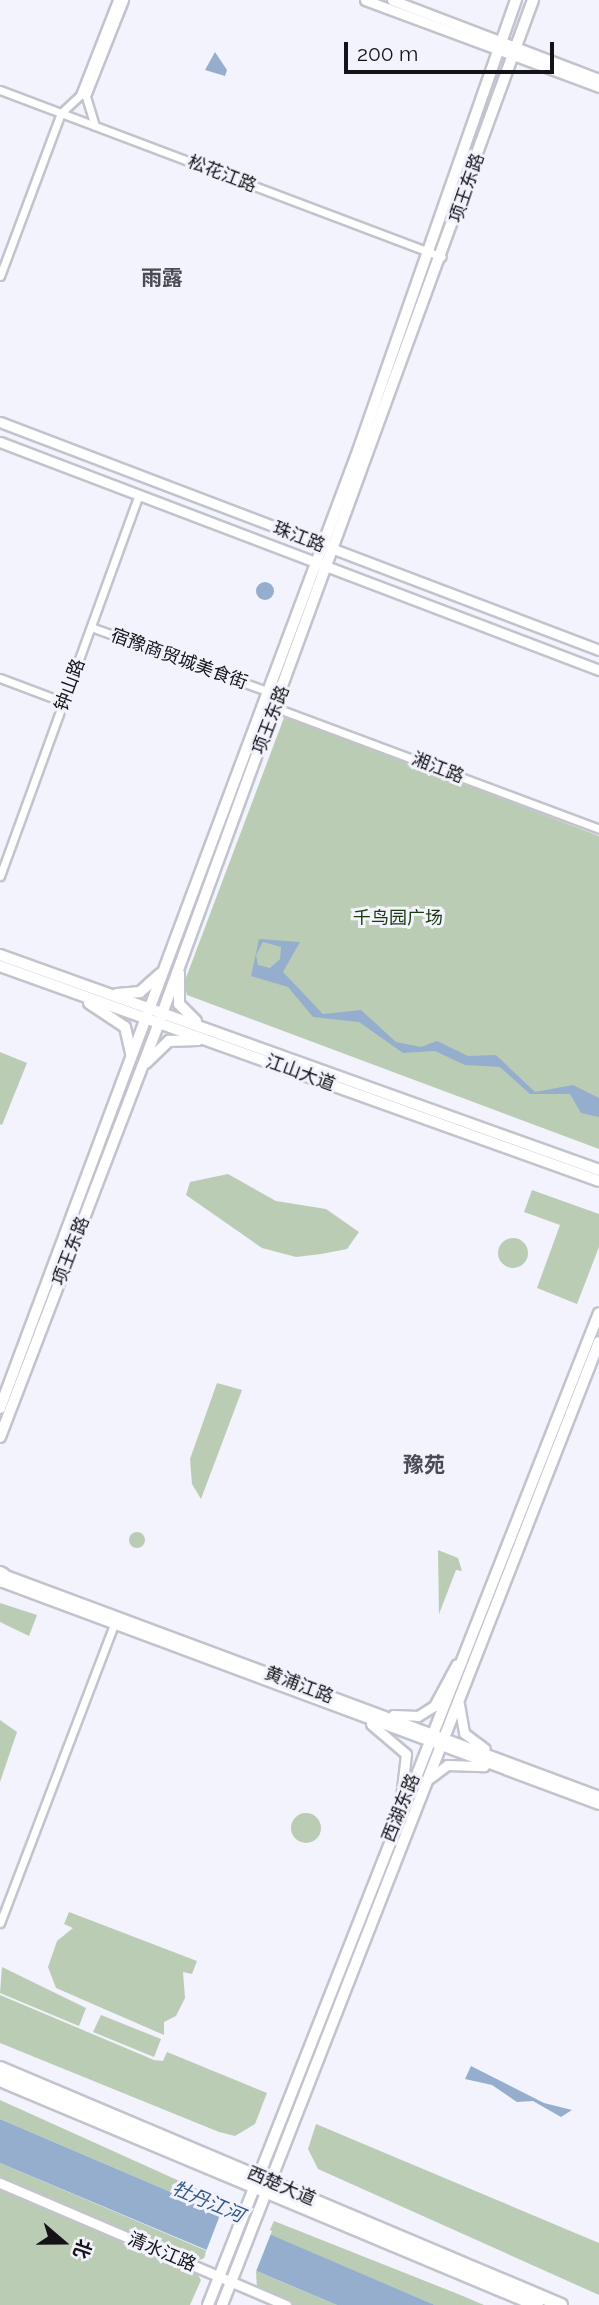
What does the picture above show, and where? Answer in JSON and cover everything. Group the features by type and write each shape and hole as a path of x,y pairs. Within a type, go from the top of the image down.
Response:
{"highway":[{"name":"西楚大道","path":"0,2068 537,2305"},
{"name":"西楚大道","path":"0,2080 254,2180"},
{"name":"西楚大道","path":"269,2187 561,2305"}],"main road":[{"name":"项王东路","path":"0,1437 130,1083 149,1014 176,957 276,708 442,259 508,49 516,0"},
{"name":"项王东路","path":"0,1408 130,1083 161,1018 176,957 267,691 429,254 508,49 533,0"},
{"name":"江山大道","path":"0,955 69,985 149,1014 599,1168"},
{"path":"69,985 132,995 158,977 176,957"},
{"path":"176,957 179,1004 192,1019 223,1040"},
{"name":"江山大道","path":"0,966 69,985"},
{"path":"69,985 125,1027 132,1045 130,1083"},
{"path":"130,1083 151,1055 169,1041 223,1040"},
{"name":"江山大道","path":"223,1040 599,1184"},
{"name":"西湖东路","path":"208,2305 254,2180 398,1813 599,1313"},
{"name":"西湖东路","path":"222,2305 440,1741 599,1342"}],"street":[{"path":"0,276 60,115 80,95 117,0"},
{"path":"95,126 86,96 124,0"},
{"path":"365,0 599,79"},
{"path":"392,0 599,87"},
{"name":"松花江路","path":"0,93 429,254"},
{"name":"松花江路","path":"60,115 442,259"},
{"name":"珠江路","path":"0,422 599,650"},
{"name":"珠江路","path":"0,442 599,670"},
{"name":"钟山路","path":"0,876 139,495"},
{"name":"宿豫商贸城美食街","path":"91,626 267,691"},
{"path":"0,678 64,702"},
{"name":"湘江路","path":"276,708 599,829"},
{"name":"黄浦江路","path":"1,1577 429,1737 599,1796"},
{"path":"0,1923 117,1619"},
{"path":"349,1707 418,1716 439,1700 463,1651"},
{"path":"474,1655 460,1724 473,1742 503,1764"},
{"path":"349,1707 399,1742 406,1754 398,1813"},
{"path":"411,1817 427,1782 447,1765 503,1764"},
{"name":"黄浦江路","path":"503,1764 599,1804"},
{"name":"清水江路","path":"0,2183 234,2277 286,2305"}],"green space":[{"name":"千鸟园广场","path":"285,715 599,836 599,1149 187,995 184,983"},
{"path":"0,1052 27,1063 2,1125 0,1124"},
{"path":"228,1174 276,1201 326,1209 359,1232 347,1249 321,1254 296,1257 262,1248 186,1195 190,1182"},
{"path":"532,1190 599,1214 599,1247 577,1304 537,1288 560,1225 524,1212"},
{"path":"513,1238 519,1239 527,1247 527,1259 519,1267 513,1268 507,1267 499,1259 498,1253 499,1247 507,1239"},
{"path":"217,1383 242,1390 201,1499 192,1484 190,1459"},
{"path":"137,1532 143,1534 143,1546 137,1548 131,1546 129,1540 131,1534"},
{"path":"438,1550 458,1558 462,1571 456,1570 439,1614"},
{"path":"0,1603 37,1615 29,1636 0,1622"},
{"path":"0,1720 17,1732 0,1782"},
{"path":"306,1813 312,1814 320,1822 320,1834 312,1842 306,1843 300,1842 292,1834 291,1828 292,1822 300,1814"},
{"path":"69,1912 197,1961 192,1974 183,1972 185,1998 176,2016 164,2022 164,2035 56,1988 48,1967 57,1941 73,1928 64,1924"},
{"path":"2,1967 86,2008 79,2026 0,1993"},
{"path":"0,1995 154,2060 163,2061 167,2052 267,2093 255,2124 235,2136 219,2132 0,2043"},
{"path":"101,2015 161,2039 154,2057 93,2032"},
{"path":"0,2100 226,2202 222,2214 0,2119"},
{"path":"316,2124 599,2243 599,2295 318,2169 308,2149"},
{"path":"0,2163 207,2251 204,2258 193,2263 0,2181"},
{"path":"0,2189 196,2272 201,2280 190,2305 0,2305"},
{"path":"274,2221 484,2305 435,2305 268,2234"},
{"path":"256,2271 337,2305 291,2305 257,2289"}],"water":[{"path":"215,52 227,70 225,76 205,70"},
{"path":"265,582 271,585 274,591 271,597 265,600 259,597 256,591 259,585"},
{"path":"259,939 300,942 283,972 323,1014 361,1010 396,1042 421,1047 437,1041 468,1056 496,1055 535,1092 573,1085 599,1098 599,1117 581,1113 570,1094 530,1094 500,1067 465,1065 435,1051 403,1053 359,1022 313,1017 288,987 251,976","holes":["263,942 281,947 280,959 270,968 258,965 256,955"]},
{"path":"471,2066 544,2103 572,2110 561,2117 533,2101 517,2102 492,2085 465,2079"},
{"path":"0,2119 435,2305 337,2305 0,2163"}],"pier":[{"path":"222,2210 272,2231 255,2274 205,2254"}],"district":[{"name":"雨露","path":"162,278"},
{"name":"豫苑","path":"424,1465"}],"water label":[{"name":"牡丹江河","path":"208,2202"}]}
